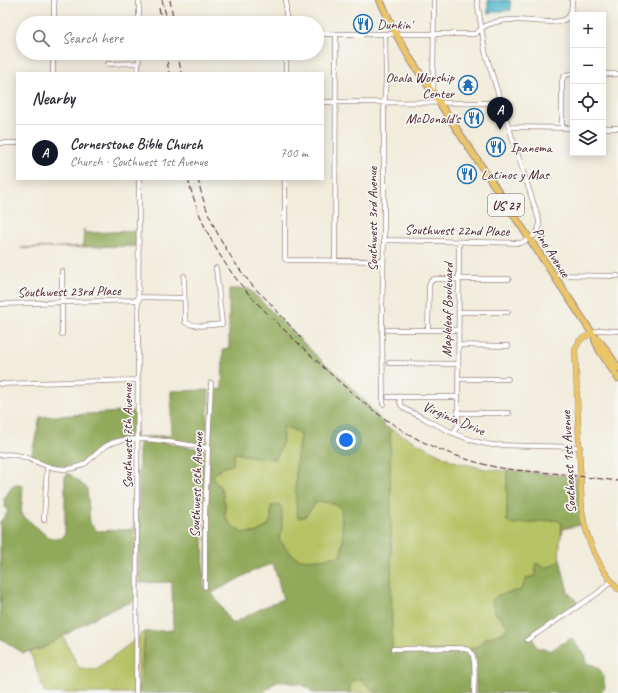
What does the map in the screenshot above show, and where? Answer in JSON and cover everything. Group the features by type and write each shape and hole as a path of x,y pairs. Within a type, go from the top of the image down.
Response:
{"highway":[{"name":"Pine Avenue","path":"380,0 410,59 592,333 605,348 618,368"},
{"name":"Pine Avenue","path":"592,333 600,351 618,378"}],"main road":[{"name":"Southeast 1st Avenue","path":"592,333 580,340 575,349 582,510 586,534 597,559 618,589"}],"street":[{"path":"54,0 54,16"},
{"path":"139,0 139,16"},
{"path":"286,16 286,0 291,0"},
{"path":"433,94 434,0"},
{"path":"477,0 485,51 540,225 537,233 529,239"},
{"path":"324,34 475,34 492,23 512,20 544,22 562,20 567,18 570,13 572,8 572,0"},
{"path":"335,260 336,34"},
{"name":"Southwest 3rd Avenue","path":"383,404 384,103 386,76 385,34"},
{"path":"53,60 53,72"},
{"path":"138,60 138,72"},
{"path":"286,60 286,72"},
{"path":"108,64 138,63"},
{"path":"562,128 562,81 564,76 570,74"},
{"path":"606,74 618,74"},
{"path":"324,102 501,103"},
{"path":"509,127 570,128"},
{"path":"606,128 618,128"},
{"path":"0,143 16,143"},
{"name":"Southwest 7th Avenue","path":"136,693 139,180"},
{"path":"285,180 285,259 383,261"},
{"name":"Southwest 22nd Place","path":"384,240 521,243 529,239"},
{"name":"Mapleleaf Boulevard","path":"453,433 458,425 459,242"},
{"path":"184,276 185,322 187,324 194,325 222,324 216,268"},
{"path":"62,271 62,334"},
{"path":"553,275 618,276"},
{"path":"428,330 429,287 430,282 434,279 509,279"},
{"name":"Southwest 23rd Place","path":"0,304 184,298"},
{"path":"459,312 508,312"},
{"path":"387,330 458,330"},
{"path":"592,333 600,330 618,330"},
{"path":"458,345 508,346"},
{"path":"389,364 458,364"},
{"path":"458,379 508,379"},
{"path":"0,384 138,380"},
{"name":"Southwest 6th Avenue","path":"205,586 205,515 211,383"},
{"path":"388,397 457,397"},
{"name":"Virginia Drive","path":"399,397 400,404 403,407 453,433 472,441 493,445 580,448"},
{"path":"458,413 509,413"},
{"path":"0,455 11,454 22,456 47,467 66,469 76,468 83,465 105,446 116,441 161,440 207,448"},
{"path":"44,520 47,467"},
{"path":"527,640 598,593 611,581"},
{"path":"393,649 460,648 468,650 472,654 474,660 474,693"}],"green space":[{"path":"84,229 84,233 136,231 136,246 82,247"},
{"path":"229,289 249,289 324,363 338,374 363,399 385,426 390,429 392,651 402,653 476,648 484,639 505,632 508,625 495,613 492,601 498,595 521,590 527,578 535,576 536,563 545,568 554,565 560,559 568,592 578,603 532,634 536,647 550,651 571,638 586,656 586,663 596,666 601,671 604,678 605,688 600,693 476,693 475,656 473,652 470,653 472,660 473,693 380,693 372,690 362,679 353,680 350,687 350,693 313,693 307,687 299,684 279,681 263,693 138,693 141,682 145,632 173,630 172,582 139,583 139,442 161,442 206,450 203,515 204,588 207,588 207,515 212,390 222,389 223,349 229,348","holes":["282,428 292,429 300,435 296,463 296,503 298,518 305,517 316,502 328,502 341,507 343,540 341,555 339,556 304,560 297,558 291,553 279,539 282,527 282,507 280,505 271,506 271,519 268,526 256,533 242,533 229,523 225,517 225,503 221,488 214,480 213,475 224,467 233,465 234,453 276,459 283,441","273,563 283,599 232,624 212,593 253,571"]},
{"path":"209,390 206,446 161,438 139,438 171,435 171,391"},
{"path":"136,411 136,438 107,443 80,464 65,466 31,457 40,417"},
{"path":"282,428 292,429 300,434 296,463 296,503 312,509 316,502 328,502 341,507 343,540 341,555 339,556 308,560 297,558 279,539 282,527 271,506 271,519 268,526 256,533 242,533 229,523 225,517 225,503 221,488 214,480 213,475 224,467 233,465 234,453 261,458"},
{"path":"390,429 453,461 485,469 507,471 507,521 537,521 556,519 562,523 559,550 560,559 554,565 545,568 537,564 535,576 527,578 521,590 511,593 495,613 508,626 505,632 484,639 476,648 402,653 392,651"},
{"path":"507,470 579,477 583,524 563,529 562,534 562,523 556,520 513,524 507,521"},
{"path":"68,473 87,488 90,523 97,531 134,529 136,488 136,600 101,614 43,648 23,653 0,638 0,522 8,512 4,499 14,484 23,486 21,514 48,537 59,539 65,534 65,477"},
{"path":"145,632 141,682 138,693 138,637"},
{"path":"63,636 79,668 96,669 135,640 134,693 45,693 30,652 43,648"},
{"path":"362,679 372,690 380,693 350,693 350,687 353,680"}],"water":[{"path":"488,0 510,0 511,10 488,13"}],"railway":[{"path":"162,0 166,16"},
{"path":"170,0 173,16"},
{"path":"159,8 161,16"},
{"path":"167,60 169,72"},
{"path":"179,60 181,72"},
{"path":"188,180 199,213 209,235 220,256 235,277 270,316 332,376 367,406 405,432 425,443 468,460 499,468 618,481"},
{"path":"198,180 201,193 212,221 234,261 251,284 269,301 301,338"}],"place":[{"name":"Dunkin'","path":"363,24"},
{"name":"Ocala Worship Center","path":"468,85"},
{"name":"McDonald's","path":"474,118"},
{"name":"Cornerstone Bible Church","path":"500,130"},
{"name":"Ipanema","path":"496,147"},
{"name":"Latinos y Mas","path":"467,174"}]}
